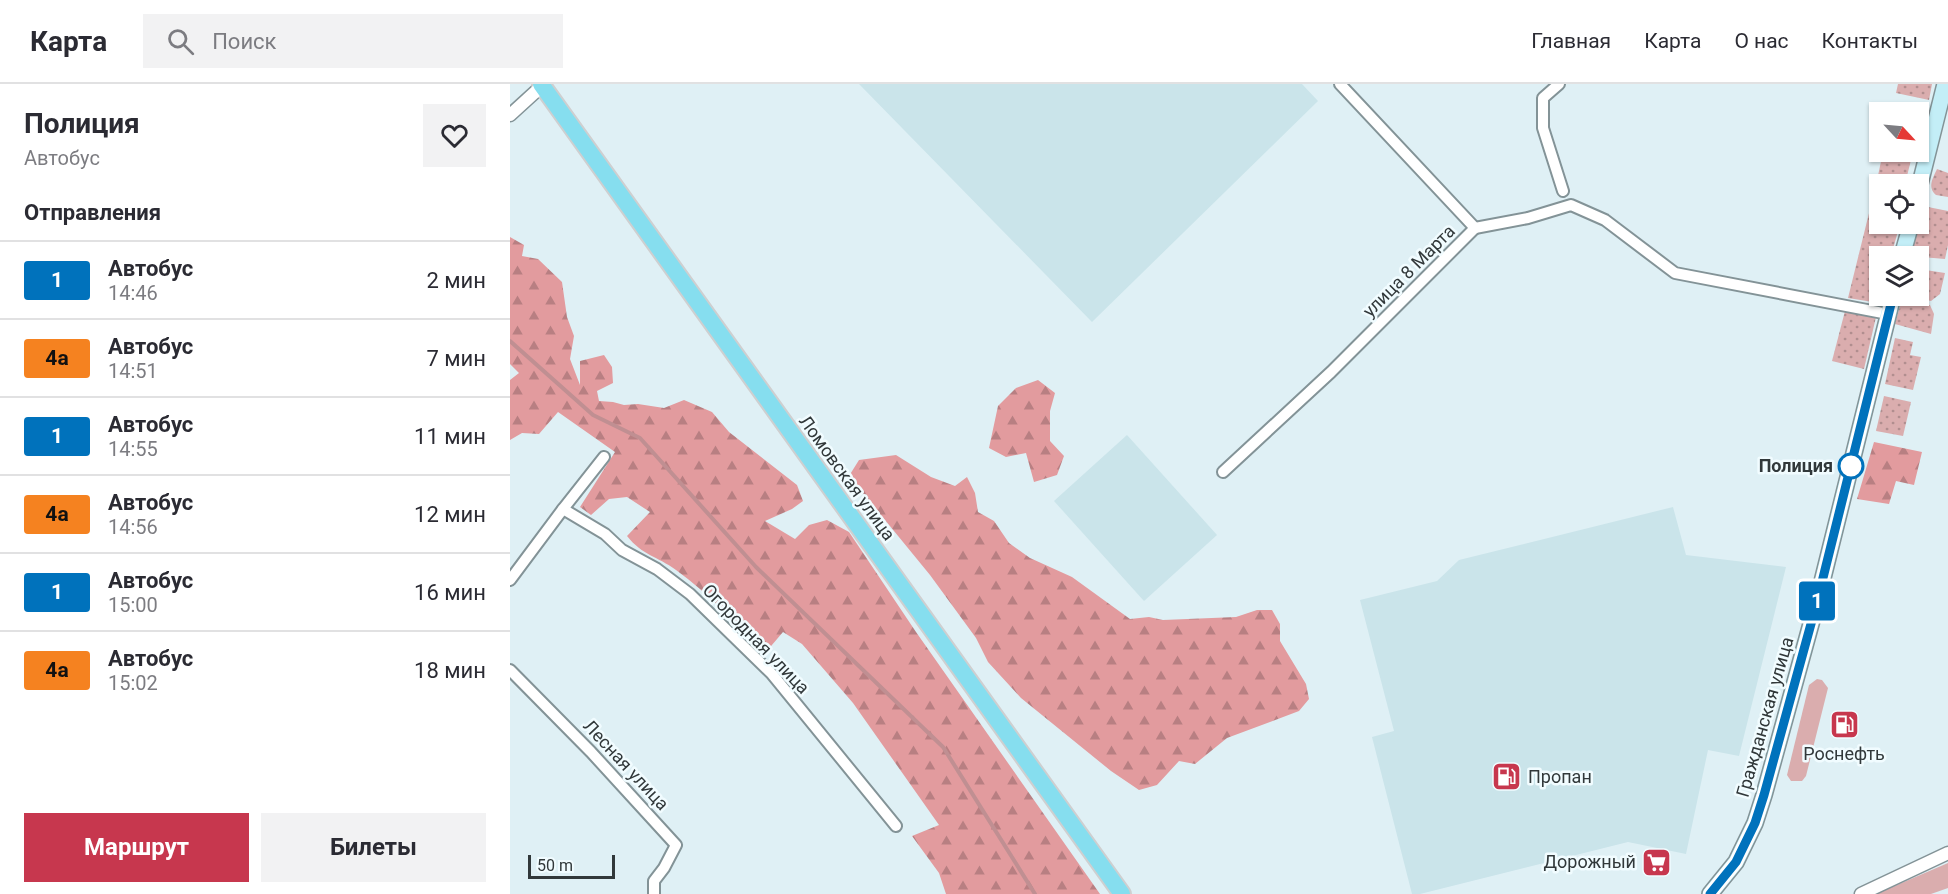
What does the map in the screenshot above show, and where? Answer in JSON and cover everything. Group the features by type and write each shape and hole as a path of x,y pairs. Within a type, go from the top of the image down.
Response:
{"main road":[{"path":"1922,174 1945,84"},
{"name":"Ломовская улица","path":"543,85 1122,894"},
{"name":"Гражданская улица","path":"1710,894 1736,862 1755,823 1764,795 1817,602 1890,306"}],"street":[{"name":"улица 8 Марта","path":"1223,472 1331,372 1475,228 1340,84"},
{"path":"1559,84 1543,98 1544,128 1563,191"},
{"path":"510,116 543,85"},
{"path":"1475,228 1528,218 1571,205 1605,220 1675,273 1888,314"},
{"path":"510,580 604,457"},
{"name":"Огородная улица","path":"563,509 605,534 622,550 657,569 690,594 772,674 896,826"},
{"name":"Лесная улица","path":"510,670 591,752 676,845 664,868 654,880 654,894"},
{"path":"1861,894 1948,853"}],"shaded area":[{"path":"859,84 1302,84 1318,101 1092,322"},
{"path":"1898,84 1932,84 1929,100 1896,93"},
{"path":"1881,162 1910,162 1908,174 1878,174"},
{"path":"1937,169 1948,173 1948,197 1936,195 1933,192 1932,182"},
{"path":"1929,207 1948,211 1948,245 1945,259 1929,258 1929,246 1913,246 1916,234 1929,234"},
{"path":"1869,213 1869,234 1897,234 1894,246 1869,246 1869,301 1848,298"},
{"path":"1929,271 1945,273 1940,294 1929,301"},
{"path":"1930,305 1934,314 1931,334 1895,324 1900,306"},
{"path":"1845,311 1876,317 1864,369 1832,361"},
{"path":"1895,338 1913,342 1910,355 1921,357 1913,390 1885,384"},
{"path":"1884,396 1911,402 1903,436 1876,431"},
{"path":"1127,435 1217,535 1144,601 1054,501"},
{"path":"1673,507 1686,555 1786,567 1739,756 1708,750 1686,854 1628,842 1420,894 1412,894 1372,737 1394,731 1360,600 1437,581 1459,560"},
{"path":"1817,679 1822,680 1828,688 1806,776 1802,781 1791,781 1787,775 1809,685"},
{"path":"1948,863 1948,888 1931,894 1876,894"}],"green space":[{"path":"510,237 524,245 522,256 538,259 562,282 567,317 574,336 570,359 580,385 580,361 604,355 612,367 613,383 597,391 599,401 664,408 684,400 712,412 729,432 797,485 803,501 792,509 765,521 795,539 809,525 827,520 849,532 916,632 1100,894 946,894 939,873 912,836 939,825 853,703 802,644 783,632 766,652 688,579 633,543 627,536 650,512 627,497 609,499 591,515 580,507 615,452 558,412 539,434 522,433 510,440 510,380 519,373 510,364"},
{"path":"1038,380 1055,393 1050,411 1050,441 1064,456 1057,475 1034,482 1026,453 1006,457 989,448 998,406 1016,388"},
{"path":"1874,442 1922,452 1914,485 1896,481 1889,504 1857,499"},
{"path":"896,455 931,477 955,486 967,477 975,493 978,512 994,521 1009,543 1030,558 1072,577 1130,619 1236,617 1257,610 1272,610 1280,624 1280,641 1306,684 1309,699 1299,711 1227,738 1195,764 1179,761 1157,785 1139,790 1111,771 1021,698 988,662 976,638 930,575 849,476 859,460"}],"waterway":[{"path":"510,341 593,415 640,438 756,567 943,747 1035,894"}],"bus line":[{"name":"1","path":"1710,894 1736,862 1755,823 1764,795 1817,602 1891,306"}],"place":[{"name":"Полиция","path":"1851,466"},
{"name":"Роснефть","path":"1844,725"},
{"name":"Пропан","path":"1507,777"},
{"name":"Дорожный","path":"1657,862"}]}
